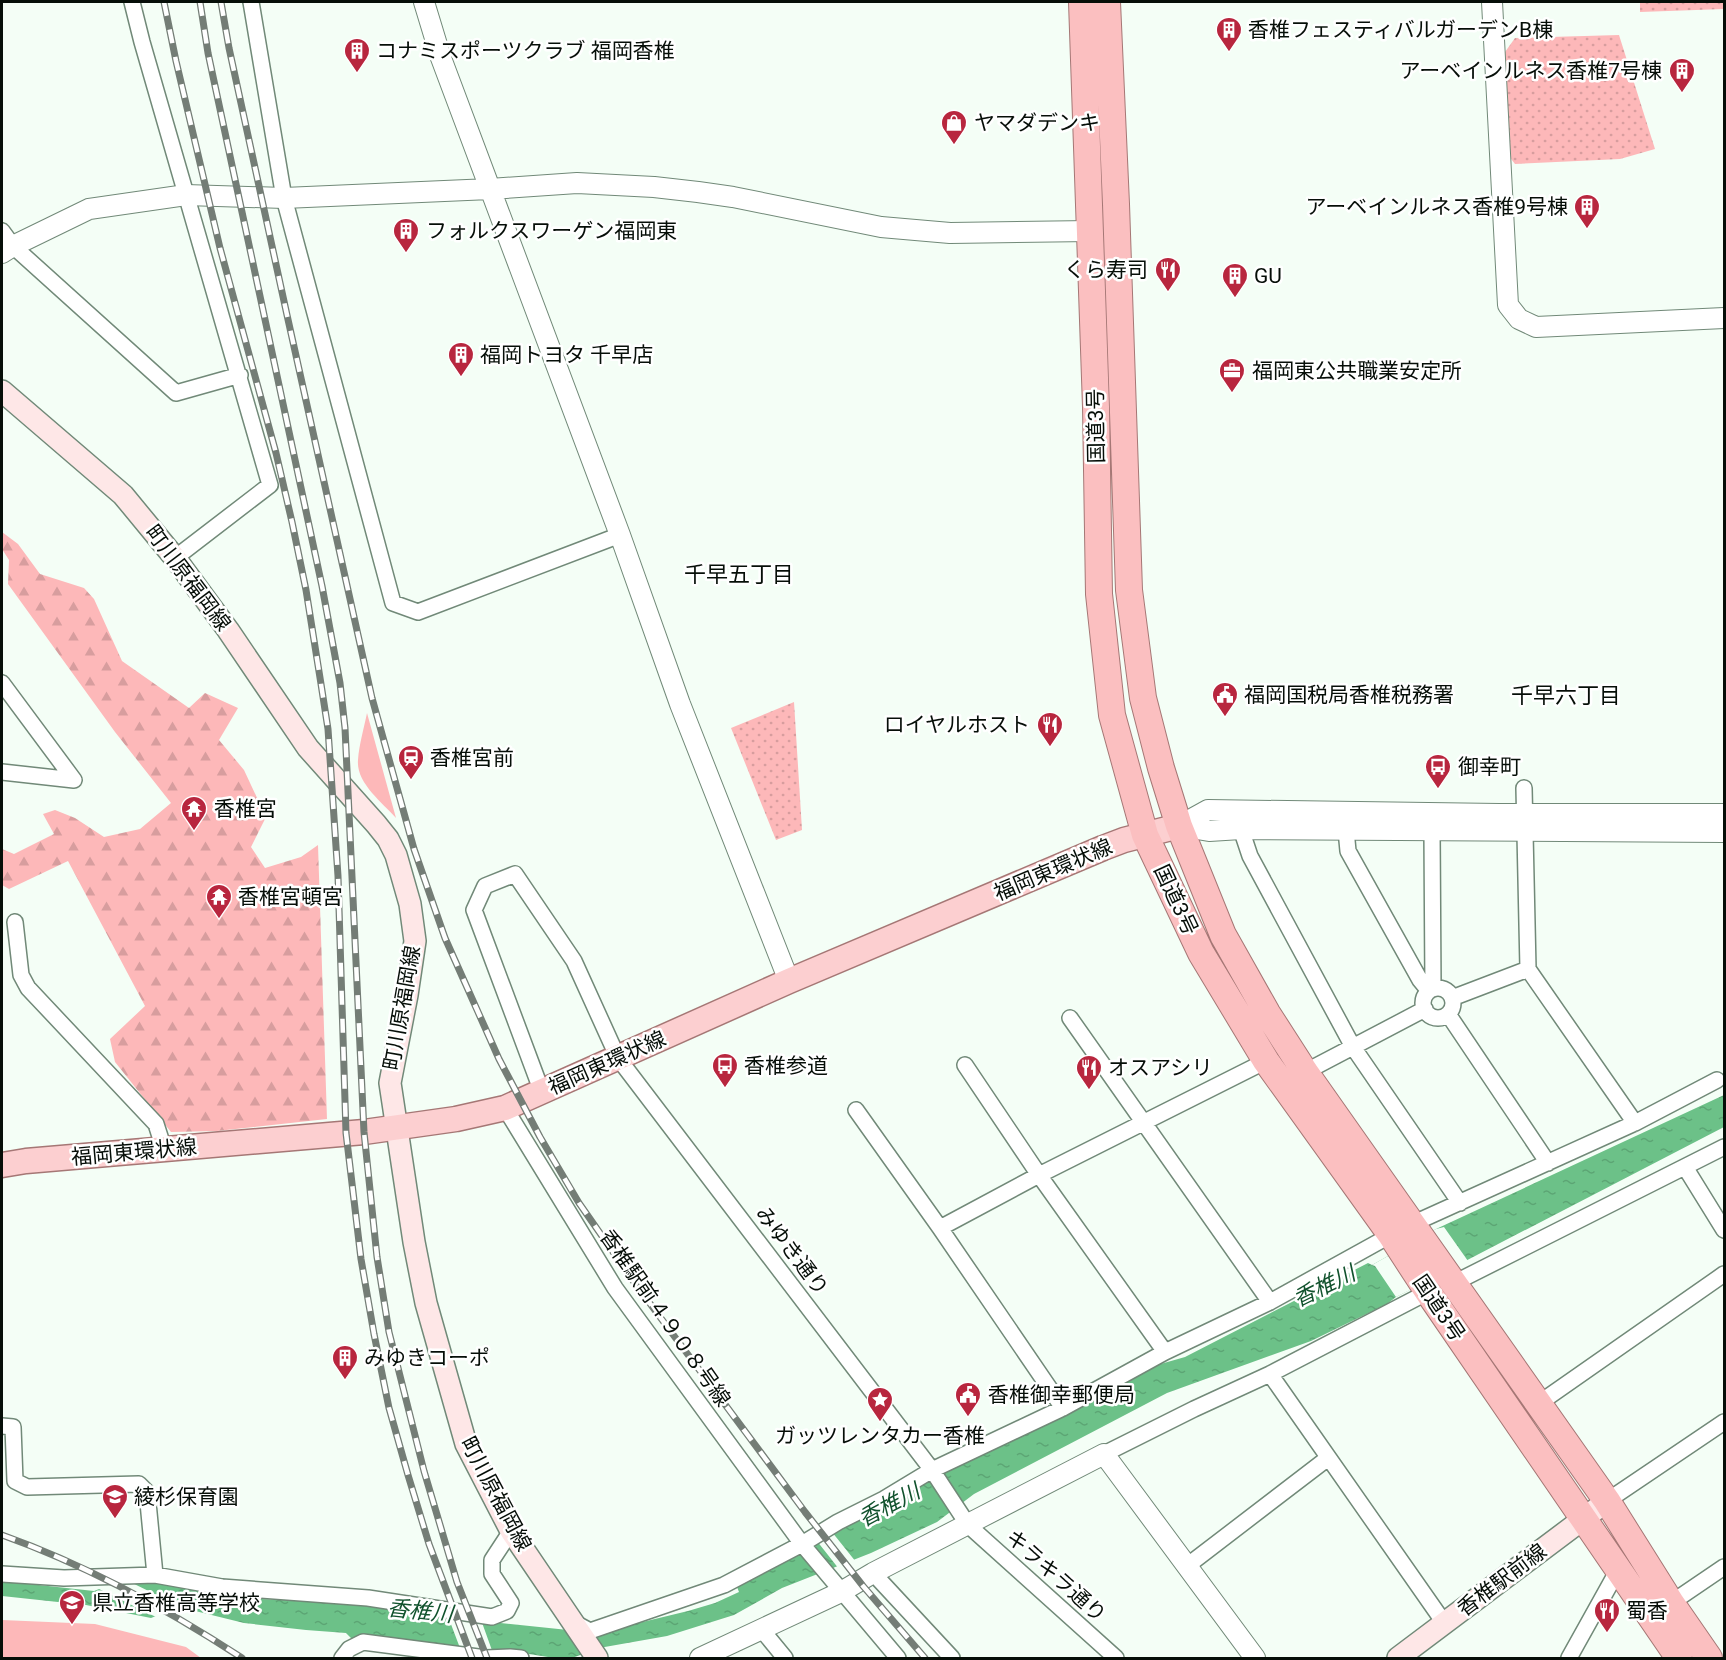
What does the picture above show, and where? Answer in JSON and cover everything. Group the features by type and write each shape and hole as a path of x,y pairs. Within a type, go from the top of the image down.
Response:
{"highway":[{"name":"国道3号","path":"1083,2 1096,407 1099,594 1112,715 1145,835 1201,953 1266,1061 1401,1230 1454,1283 1606,1502 1709,1659"},
{"name":"国道3号","path":"1107,2 1129,590 1143,698 1179,826 1223,935 1267,1012 1401,1230 1428,1292 1679,1659"}],"main road":[{"name":"町川原福岡線","path":"2,391 123,495 175,558 228,630 308,748 376,824 388,839 396,855 410,904 415,941 390,1083 395,1128 426,1303 466,1444 511,1531 594,1657"},
{"name":"福岡東環状線","path":"2,1165 395,1128 456,1119 505,1108 789,981 1103,848 1179,826"},
{"name":"香椎駅前線","path":"1398,1659 1606,1502"}],"street":[{"path":"132,2 270,486 175,558"},
{"path":"251,2 284,198 393,603 417,612 620,535"},
{"path":"424,2 441,58 620,535 680,704 789,981"},
{"path":"1492,2 1508,305 1519,319 1536,327 1725,318"},
{"path":"240,375 176,393 5,243 89,209 186,195 284,198 577,183 654,187 734,197 881,227 950,233 1090,231"},
{"path":"2,683 74,780 2,772"},
{"path":"1524,788 1528,969 1635,1123"},
{"path":"1179,826 1208,810 1725,832"},
{"path":"1179,826 1209,831 1241,829 1432,831 1525,823 1725,814"},
{"path":"1241,829 1250,856 1353,1047 1460,1203"},
{"path":"1346,830 1348,851 1420,980 1431,990"},
{"path":"1431,990 1432,831"},
{"name":"みゆき通り","path":"542,1092 474,910 485,886 515,874 574,962 618,1058 935,1474 957,1508"},
{"path":"15,922 21,975 28,988 156,1124 164,1149"},
{"path":"1452,998 1528,969"},
{"path":"1437,988 1446,990 1452,998 1452,1006 1448,1014 1435,1017 1425,1009 1424,999 1431,990 1437,988"},
{"path":"1305,1072 1425,1009"},
{"path":"1448,1014 1548,1164"},
{"path":"1070,1018 1270,1302"},
{"path":"940,1228 1039,1175 1266,1061"},
{"path":"965,1065 1039,1175 1165,1352"},
{"path":"571,1621 590,1631 724,1585 802,1544 838,1522 1063,1408 1165,1352 1270,1302 1401,1230 1635,1123 1717,1080"},
{"name":"香椎駅前４９０８号線","path":"505,1108 615,1288 802,1544 898,1659"},
{"path":"856,1110 1063,1408"},
{"path":"1454,1283 1725,1147"},
{"path":"1685,1167 1725,1230"},
{"path":"1538,1404 1725,1274"},
{"path":"700,1659 841,1592 873,1573 1194,1408 1270,1374 1428,1292"},
{"path":"1270,1374 1445,1624"},
{"path":"1606,1502 1725,1422"},
{"path":"2,1426 13,1427 15,1480 27,1487 139,1484 147,1492 154,1575"},
{"path":"1104,1454 1255,1659"},
{"path":"1187,1566 1328,1458"},
{"name":"キラキラ通り","path":"957,1508 968,1525 1116,1659"},
{"path":"2,1574 64,1578 154,1575 222,1587 368,1598 492,1617 507,1611 511,1603 492,1574 492,1560 511,1531"},
{"path":"1671,1603 1725,1567"},
{"path":"1569,1659 1618,1570"},
{"path":"873,1573 952,1659"},
{"path":"762,1630 784,1659"},
{"path":"342,1659 350,1649 363,1642 486,1658 521,1659"}],"green space":[{"path":"1640,2 1724,2 1724,9 1640,12"},
{"path":"1619,35 1655,149 1620,159 1515,164 1508,155 1505,52 1515,38"},
{"name":"香椎宮","path":"2,532 18,544 40,574 84,588 94,599 122,661 189,708 205,693 238,708 219,740 244,770 266,817 251,847 265,868 301,857 318,845 327,1119 217,1131 171,1132 115,1062 110,1039 145,1006 68,861 9,889 2,885 2,849 14,854 54,834 43,814 55,810 75,818 104,837 140,829 171,803 115,732 8,584 9,560 2,549"},
{"path":"794,702 802,830 776,840 731,728"},
{"path":"367,713 396,818 371,792 358,768 359,748"},
{"name":"県立香椎高等学校","path":"2,1620 95,1624 186,1647 201,1658 2,1658"}],"water":[{"name":"香椎川","path":"1724,1095 1724,1127 1396,1297 1387,1304 1311,1341 1167,1393 974,1494 937,1522 871,1553 782,1588 734,1615 667,1636 599,1648 572,1658 510,1651 481,1656 357,1637 352,1639 346,1633 244,1623 179,1607 151,1618 86,1605 2,1596 2,1581 94,1591 117,1582 158,1580 235,1598 374,1606 481,1621 597,1633 688,1611 715,1603 739,1592 737,1587 914,1486 957,1467 1157,1365 1185,1357 1368,1263 1372,1265 1436,1229"}],"pier":[{"path":"1444,1227 1468,1261 1396,1297 1372,1265 1436,1229"},
{"path":"828,1527 856,1562 839,1569 813,1536"},
{"path":"122,1578 187,1612 179,1610 158,1618 95,1587"},
{"path":"446,1611 480,1617 494,1656 463,1656"}],"railway":[{"path":"164,2 220,248 276,453 292,522 321,684 328,729 338,876 346,1133 361,1259 374,1334 389,1408 408,1475 429,1544 472,1658"},
{"path":"200,2 208,53 322,586 340,683 345,728 364,1132 377,1257 389,1332 424,1471 457,1582 487,1658"},
{"path":"221,2 229,48 372,698 414,849 445,938 499,1059 540,1137 579,1203 634,1282 805,1512 863,1586 925,1658"},
{"path":"2,1535 64,1560 125,1589 185,1622 242,1658"}],"place":[{"name":"香椎フェスティバルガーデンB棟","path":"1229,53"},
{"name":"コナミスポーツクラブ 福岡香椎","path":"357,74"},
{"name":"アーベインルネス香椎7号棟","path":"1682,94"},
{"name":"ヤマダデンキ","path":"954,146"},
{"name":"アーベインルネス香椎9号棟","path":"1587,230"},
{"name":"フォルクスワーゲン福岡東","path":"406,254"},
{"name":"くら寿司","path":"1168,293"},
{"name":"GU","path":"1235,299"},
{"name":"福岡トヨタ 千早店","path":"461,378"},
{"name":"福岡東公共職業安定所","path":"1232,394"},
{"name":"福岡国税局香椎税務署","path":"1225,718"},
{"name":"ロイヤルホスト","path":"1050,748"},
{"name":"香椎宮前","path":"411,781"},
{"name":"御幸町","path":"1438,790"},
{"name":"香椎宮","path":"194,832"},
{"name":"香椎宮頓宮","path":"219,920"},
{"name":"香椎参道","path":"725,1089"},
{"name":"オスアシリ","path":"1089,1091"},
{"name":"みゆきコーポ","path":"345,1381"},
{"name":"香椎御幸郵便局","path":"968,1418"},
{"name":"ガッツレンタカー香椎","path":"880,1423"},
{"name":"綾杉保育園","path":"115,1520"},
{"name":"県立香椎高等学校","path":"72,1626"},
{"name":"蜀香","path":"1607,1634"}],"district":[{"name":"千早五丁目","path":"739,574"},
{"name":"千早六丁目","path":"1566,695"}]}
